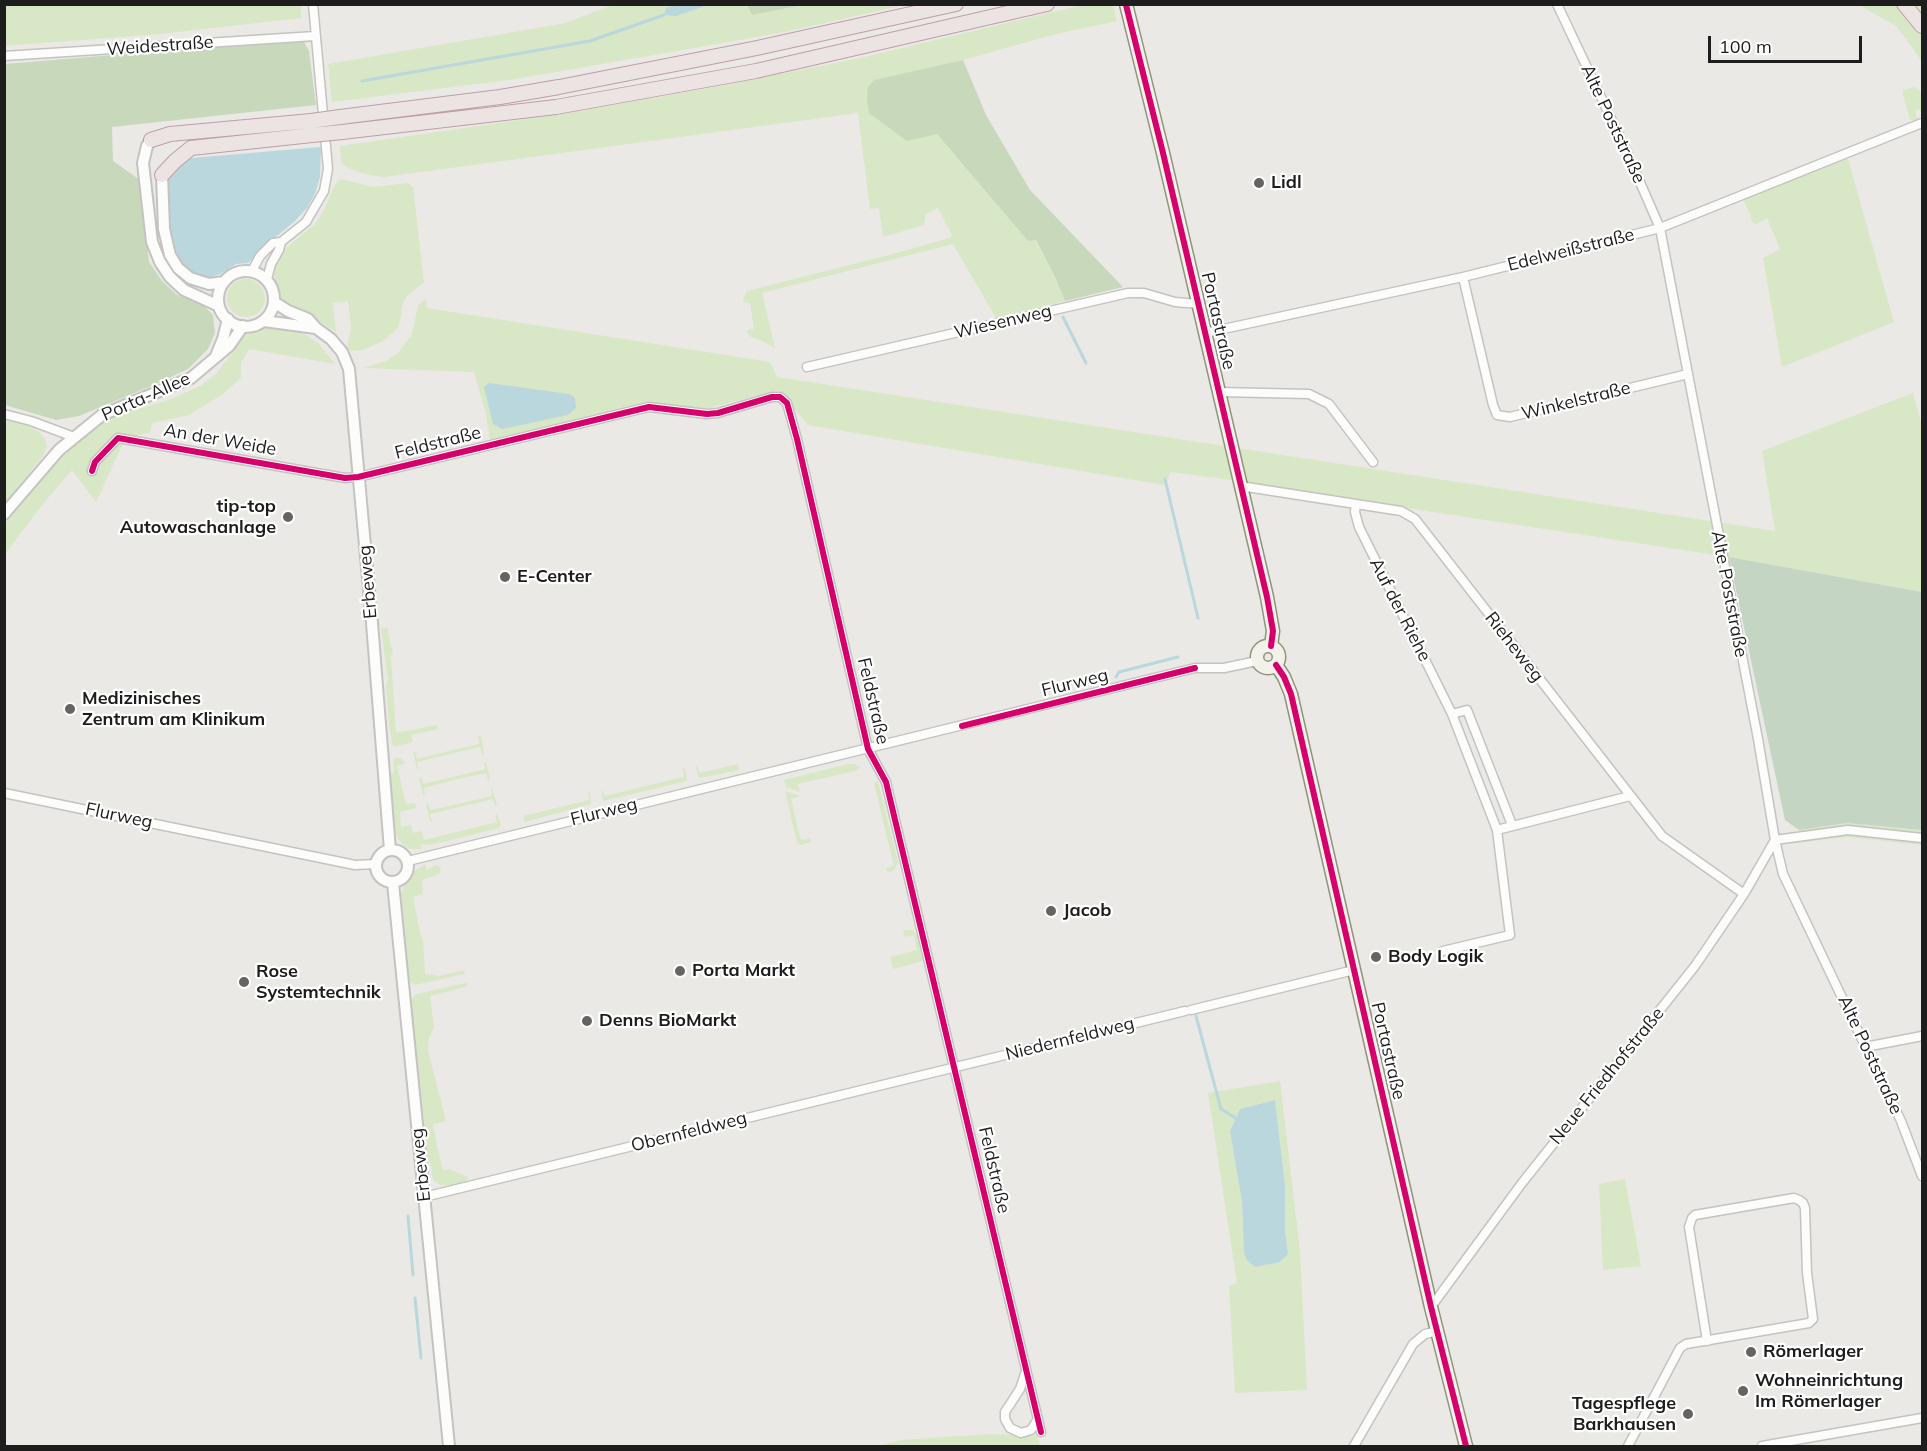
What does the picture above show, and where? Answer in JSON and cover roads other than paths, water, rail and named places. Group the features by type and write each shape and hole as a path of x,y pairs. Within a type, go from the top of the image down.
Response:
{"highway":[{"path":"162,175 175,160 191,148 312,128 340,117 500,97 559,87 768,46 956,4"},
{"path":"151,140 170,134 312,128 342,132 556,107 756,71 1047,4"},
{"path":"1904,4 1923,26"}],"main road":[{"name":"Portastraße","path":"1126,4 1206,333 1270,612 1273,631 1271,646"},
{"path":"1271,646 1276,649 1279,656 1276,665 1265,668 1257,661 1257,654 1260,648 1271,646"},
{"name":"Portastraße","path":"1276,665 1291,694 1431,1307 1466,1446"}],"street":[{"path":"252,271 260,256 273,243 281,242 306,222 324,191 328,169 313,4"},
{"name":"Alte Poststraße","path":"1557,4 1660,228 1783,874 1901,1121 1923,1176"},
{"name":"Weidestraße","path":"4,56 315,36"},
{"name":"Edelweißstraße","path":"1206,333 1463,277 1660,228 1923,123"},
{"path":"151,140 147,146 143,163 152,242 160,262 170,277 184,290 219,306 228,319 243,326 264,321 316,328"},
{"path":"162,175 164,229 170,255 178,268 190,278 209,284 224,282"},
{"path":"267,279 281,242"},
{"path":"219,306 220,290 224,282 236,272 252,271 267,279 274,294 274,302 264,321"},
{"name":"Winkelstraße","path":"1463,277 1497,415 1510,417 1688,374"},
{"name":"Wiesenweg","path":"807,367 1128,293 1144,293 1175,302 1199,304"},
{"name":"Erbeweg","path":"274,302 308,319 331,339 342,352 349,369 390,850"},
{"path":"214,360 228,319"},
{"name":"Porta-Allee","path":"4,514 59,450 102,415 191,378 229,346 243,326"},
{"name":"Portastraße","path":"1219,392 1309,394 1329,404 1373,462"},
{"name":"Feldstraße","path":"358,477 649,407 707,414 718,413 772,397 780,397 787,403 868,749 886,782 1041,1432"},
{"path":"4,414 75,437"},
{"name":"An der Weide","path":"92,471 95,462 118,438 345,478 358,477"},
{"name":"Rieheweg","path":"1240,486 1401,512 1415,519 1662,836 1744,894"},
{"name":"Auf der Riehe","path":"1356,504 1355,512 1359,527 1452,714 1497,830 1510,935 1443,951"},
{"name":"Flurweg","path":"408,861 1195,669 1224,668 1257,661"},
{"path":"1452,714 1467,710 1512,825"},
{"name":"Flurweg","path":"4,793 355,865 376,864"},
{"path":"1497,830 1630,796"},
{"path":"1775,840 1848,830 1923,838"},
{"name":"Neue Friedhofstraße","path":"1431,1307 1522,1183 1695,966 1744,894 1775,840"},
{"path":"390,850 400,851 408,861 407,873 399,881 388,882 377,873 376,864 381,854 390,850"},
{"name":"Erbeweg","path":"393,883 449,1446"},
{"name":"Niedernfeldweg","path":"954,1067 1354,970"},
{"path":"1865,1047 1923,1036"},
{"name":"Obernfeldweg","path":"424,1197 954,1067"},
{"path":"1628,1446 1680,1348 1686,1344 1707,1341 1809,1323 1813,1319 1805,1208 1799,1200 1794,1198 1695,1215 1692,1218 1689,1227 1707,1341"},
{"path":"1354,1446 1413,1344 1425,1334 1438,1330"},
{"path":"1026,1370 1020,1389 1005,1412 1005,1419 1010,1428 1021,1432 1031,1430 1038,1419"},
{"path":"1762,1446 1923,1418"}],"water":[{"path":"676,5 708,5 676,16 664,15 666,8"},
{"path":"321,147 320,177 315,194 307,208 248,263 236,264 211,277 199,277 178,258 168,220 166,198 168,179 173,169 181,162 191,158"},
{"path":"489,383 569,394 575,398 576,408 568,415 502,429 493,424 484,387"},
{"path":"1275,1100 1285,1185 1285,1231 1288,1254 1280,1262 1255,1267 1247,1260 1244,1253 1242,1202 1230,1131 1240,1109"}],"waterway":[{"path":"362,81 590,41 664,15"},
{"path":"1063,317 1086,363"},
{"path":"1165,479 1198,618"},
{"path":"1116,677 1119,672 1178,657"},
{"path":"1196,1016 1221,1109 1237,1119"},
{"path":"408,1216 413,1275"},
{"path":"415,1298 421,1358"}],"place":[{"name":"Lidl","path":"1259,183"},
{"name":"tip-top Autowaschanlage","path":"288,517"},
{"name":"E-Center","path":"505,577"},
{"name":"Medizinisches Zentrum am Klinikum","path":"70,709"},
{"name":"Jacob","path":"1051,911"},
{"name":"Body Logik","path":"1376,957"},
{"name":"Porta Markt","path":"680,971"},
{"name":"Rose Systemtechnik","path":"244,982"},
{"name":"Denns BioMarkt","path":"587,1021"},
{"name":"Römerlager","path":"1751,1352"},
{"name":"Wohneinrichtung Im Römerlager","path":"1743,1391"},
{"name":"Tagespflege Barkhausen","path":"1688,1414"}]}
